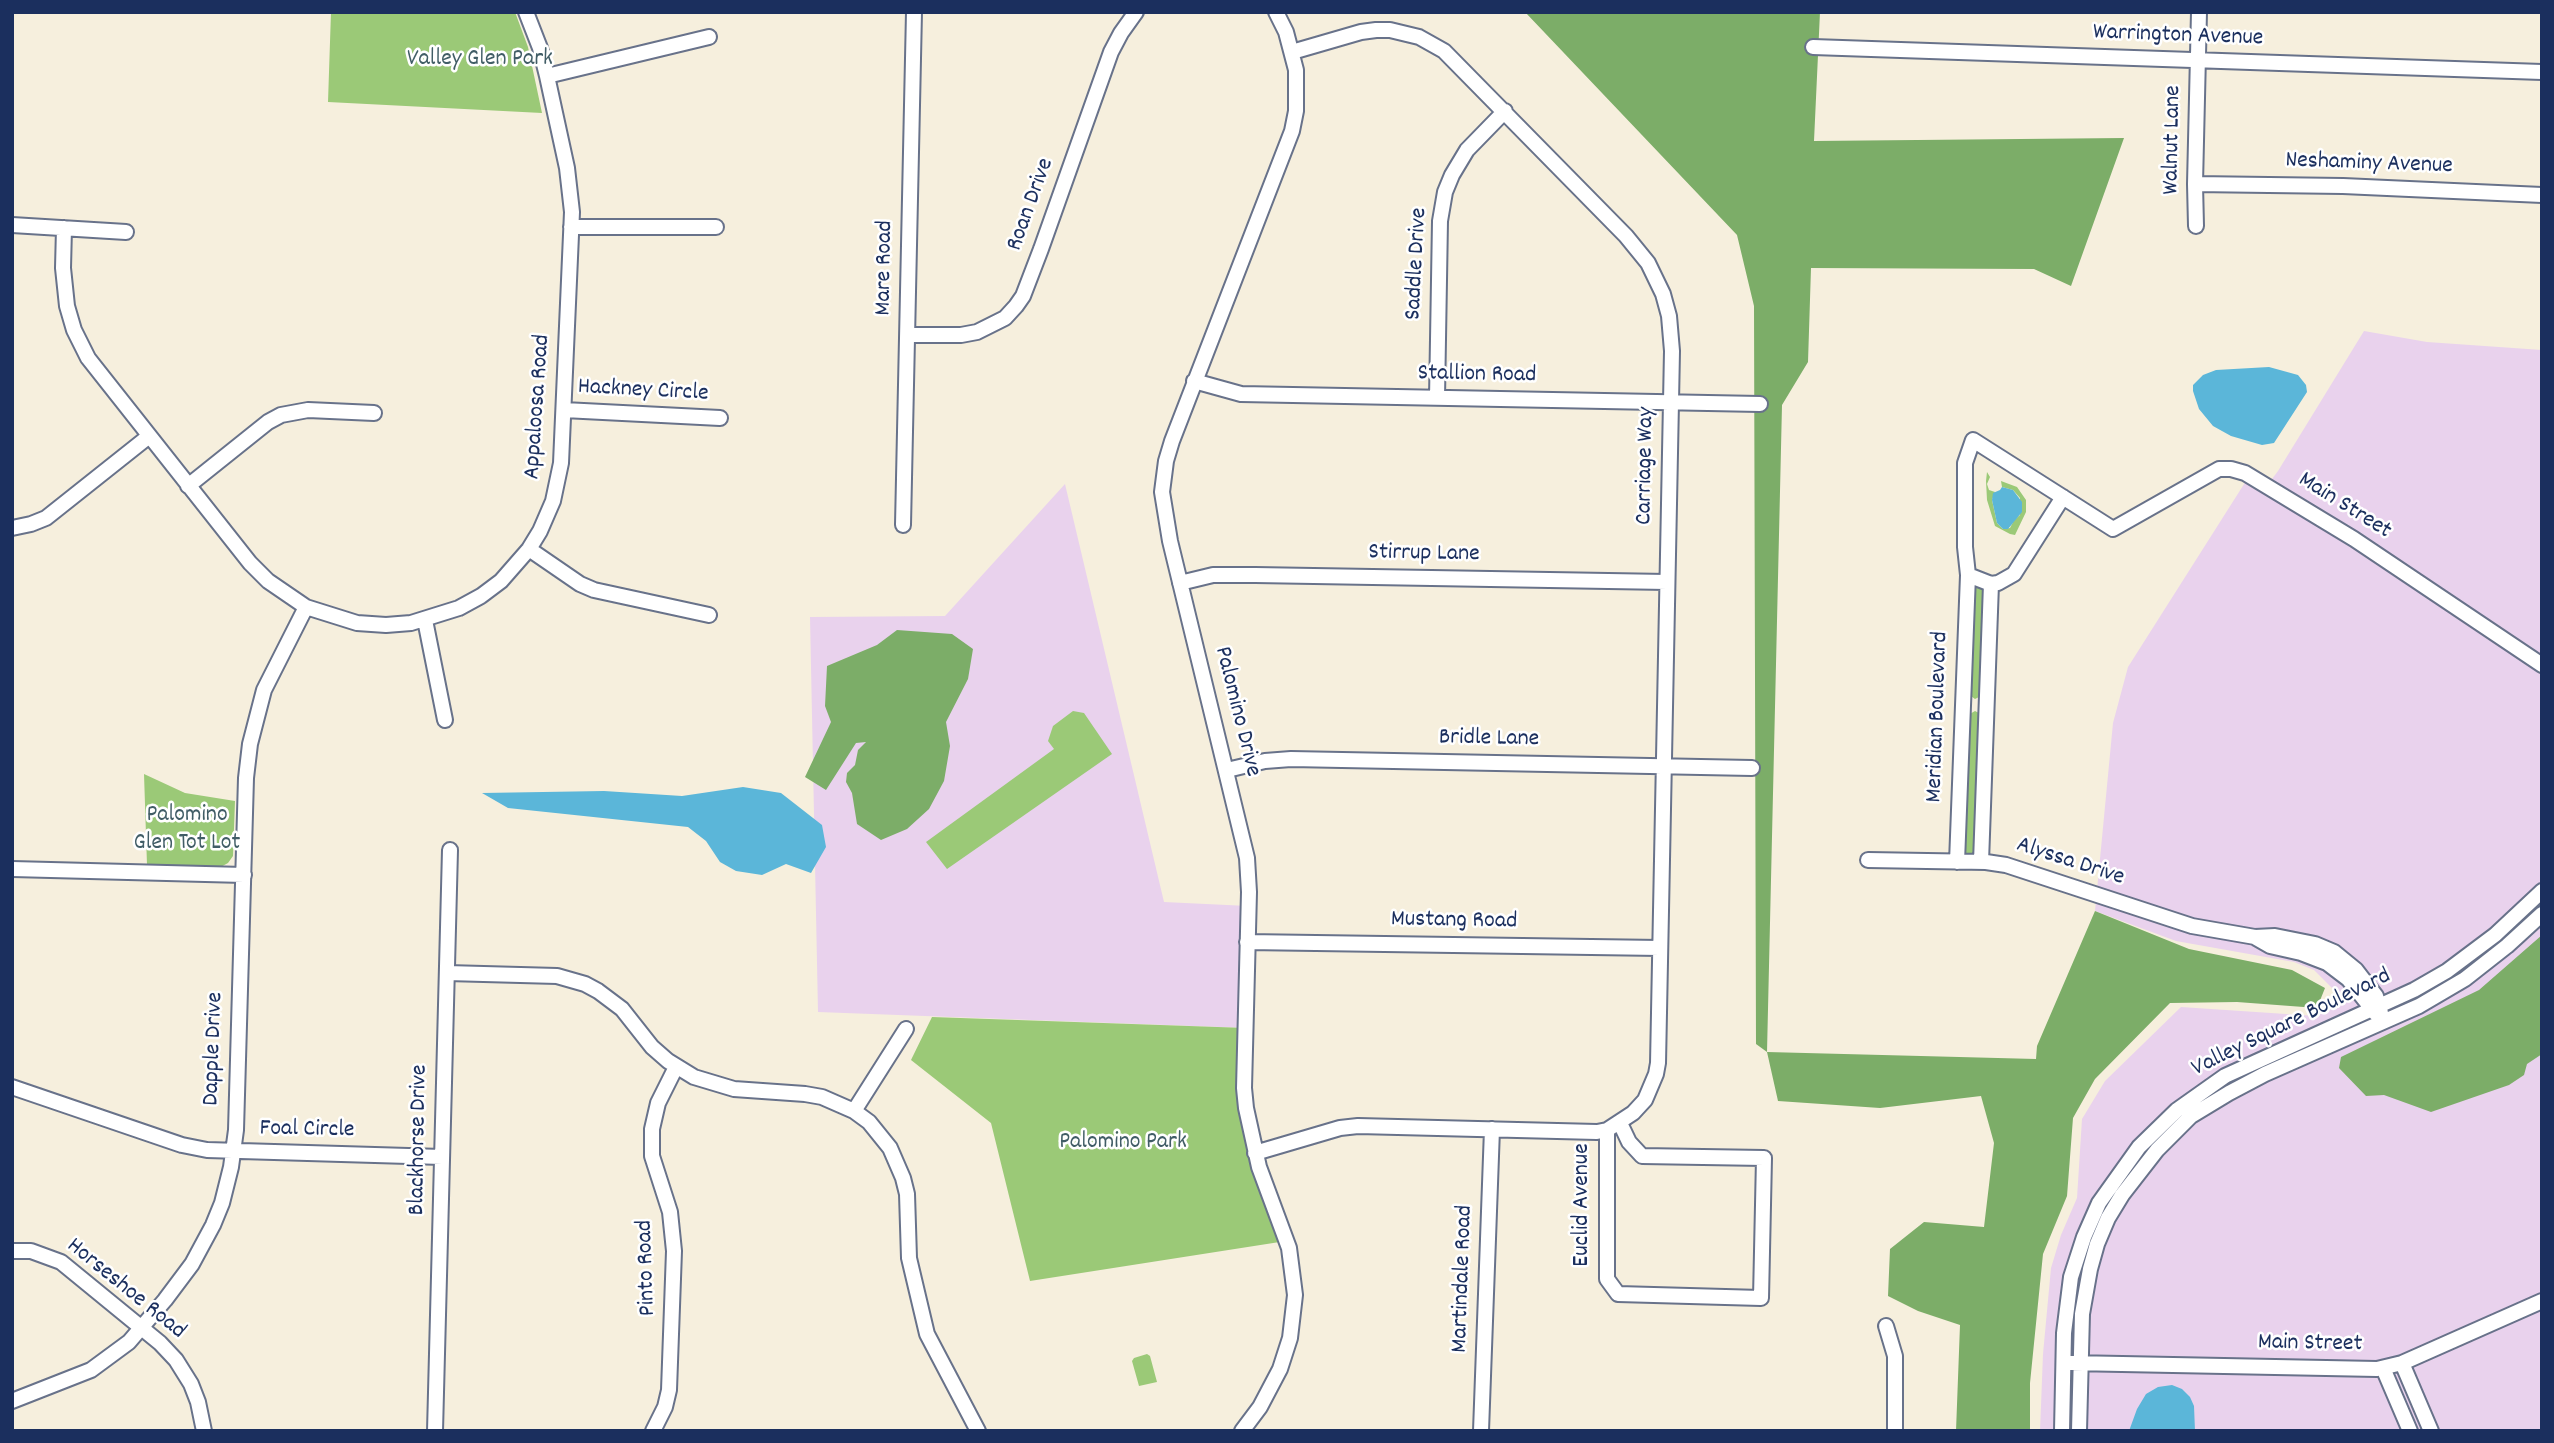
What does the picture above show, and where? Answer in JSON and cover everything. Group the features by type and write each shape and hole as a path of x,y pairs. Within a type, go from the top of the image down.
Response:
{"street":[{"name":"Appaloosa Road","path":"64,228 63,281 67,306 74,330 98,374 250,564 277,589 306,607 356,623 386,625 425,620 459,608 481,596 510,572 529,549 553,501 561,463 572,227 570,186 540,48 526,12"},
{"name":"Mare Road","path":"903,524 914,12"},
{"name":"Roan Drive","path":"908,335 961,335 977,332 992,327 1016,306 1023,296 1041,249 1111,52 1136,12"},
{"name":"Palomino Drive","path":"1242,1431 1266,1398 1280,1369 1290,1338 1295,1295 1289,1248 1255,1153 1244,1088 1247,858 1163,509 1163,482 1172,441 1194,381 1292,131 1297,90 1292,52 1276,12"},
{"name":"Walnut Lane","path":"2196,226 2199,12"},
{"name":"Carriage Way","path":"1292,52 1361,32 1390,30 1412,35 1444,51 1626,236 1648,263 1663,294 1669,316 1672,351 1657,1074 1645,1100 1618,1124"},
{"path":"547,76 709,37"},
{"name":"Warrington Avenue","path":"1813,47 2542,72"},
{"name":"Saddle Drive","path":"1437,398 1440,221 1445,192 1452,174 1467,150 1505,111"},
{"name":"Neshaminy Avenue","path":"2195,184 2343,186 2542,194"},
{"path":"12,225 126,232"},
{"path":"572,227 716,227"},
{"name":"Stallion Road","path":"1194,381 1241,394 1760,404"},
{"path":"188,486 268,422 281,415 308,410 374,413"},
{"name":"Hackney Circle","path":"564,410 720,418"},
{"path":"12,528 46,518 148,437"},
{"name":"Meridian Boulevard","path":"1957,862 1968,575 1965,547 1965,463 1973,440 2113,529"},
{"name":"Main Street","path":"2113,529 2219,469 2245,473 2354,539 2542,665"},
{"path":"1968,575 1991,584 2014,574 2063,497"},
{"path":"529,549 580,584 594,590 709,615"},
{"name":"Stirrup Lane","path":"1180,583 1213,575 1667,582"},
{"name":"Meridian Boulevard","path":"1981,862 1991,584"},
{"name":"Dapple Drive","path":"12,1401 90,1370 120,1349 179,1282 203,1245 222,1203 234,1152 246,778 253,723 271,673 306,607"},
{"path":"425,620 445,720"},
{"name":"Bridle Lane","path":"1227,770 1265,761 1291,759 1752,768"},
{"name":"Blackhorse Drive","path":"435,1431 450,850"},
{"name":"Alyssa Drive","path":"1868,860 1981,862 2018,868 2192,926 2255,937 2275,936 2304,941 2334,952 2362,976 2376,996 2375,1008 2383,1022"},
{"path":"12,869 244,875"},
{"name":"Valley Square Boulevard","path":"2079,1431 2066,1314 2071,1277 2099,1203 2139,1147 2176,1110 2217,1081 2414,989 2455,965 2495,935 2542,891"},
{"name":"Valley Square Boulevard","path":"2062,1431 2072,1363 2097,1244 2122,1195 2157,1150 2191,1116 2229,1093 2265,1074 2419,1006 2465,979 2542,914"},
{"name":"Mustang Road","path":"1247,942 1660,948"},
{"path":"447,973 557,976 585,984 616,1004 652,1047 676,1067 714,1085 806,1094 838,1102 854,1111 880,1134 898,1162 907,1194 909,1258 923,1320 933,1347 978,1431"},
{"path":"854,1111 906,1029"},
{"name":"Pinto Road","path":"653,1431 669,1390 674,1251 670,1212 652,1156 652,1129 659,1103 676,1067"},
{"name":"Foal Circle","path":"12,1087 183,1145 208,1150 442,1157"},
{"name":"Euclid Avenue","path":"1255,1153 1340,1128 1358,1126 1597,1132 1618,1124"},
{"name":"Euclid Avenue","path":"1618,1124 1642,1156 1764,1158 1761,1298 1618,1294 1607,1279 1618,1124"},
{"name":"Martindale Road","path":"1481,1431 1492,1129"},
{"name":"Horseshoe Road","path":"12,1251 31,1251 61,1262 170,1352 186,1376 198,1402 204,1431"},
{"name":"Main Street","path":"2072,1363 2382,1368 2402,1363 2542,1301"},
{"path":"1886,1326 1895,1356 1895,1431"},
{"path":"2402,1363 2431,1431"},
{"path":"2382,1368 2410,1431"}],"shaded area":[{"path":"2364,331 2427,342 2542,350 2542,1431 2040,1431 2043,1354 2051,1268 2061,1235 2077,1198 2082,1119 2105,1081 2181,1007 2316,1016 2331,1009 2335,1001 2334,990 2314,970 2294,962 2176,941 2095,911 2113,723 2128,667 2246,481 2263,491"},
{"path":"1065,484 1164,902 1248,906 1246,1028 818,1012 810,617 945,616"}],"green space":[{"name":"Valley Glen Park","path":"331,12 515,12 528,47 542,113 328,102"},
{"path":"1525,12 1820,12 1814,141 2124,138 2071,286 2034,269 1811,268 1808,362 1782,405 1767,1052 1756,1044 1754,306 1737,235"},
{"path":"1987,472 1990,477 1987,484 1989,490 1995,492 1992,500 1997,523 2003,529 2010,528 2020,515 2020,498 2013,490 2002,487 2001,481 2017,487 2026,500 2026,512 2015,535 1995,526 1987,500 1986,481"},
{"path":"1979,587 1986,592 1981,696 1975,699 1968,694 1973,589"},
{"path":"897,630 952,634 973,649 968,679 946,722 950,746 944,781 929,809 907,829 881,840 857,824 852,793 846,782 847,773 855,765 858,750 866,742 856,743 826,790 805,777 831,722 825,706 827,666 877,645"},
{"path":"1073,711 1084,713 1112,754 947,869 926,842 1054,749 1048,741 1053,726"},
{"path":"1975,711 1981,714 1977,850 1973,856 1963,852 1968,715"},
{"name":"Palomino Glen Tot Lot","path":"144,774 185,793 235,801 233,856 228,863 217,869 147,865"},
{"path":"2095,911 2189,949 2292,970 2325,988 2317,1008 2237,1002 2170,1003 2095,1079 2073,1118 2067,1196 2043,1254 2030,1383 2030,1431 1956,1431 1960,1325 1918,1311 1888,1296 1890,1249 1924,1222 1984,1227 1994,1143 1981,1096 1880,1108 1778,1101 1767,1052 2036,1059 2037,1046"},
{"path":"2542,935 2542,1054 2527,1064 2524,1075 2509,1085 2431,1112 2384,1095 2366,1096 2339,1068 2341,1057 2479,990"},
{"name":"Palomino Park","path":"932,1017 1246,1028 1244,1088 1286,1241 1030,1281 991,1123 911,1060"},
{"path":"1147,1354 1150,1356 1157,1382 1139,1386 1132,1361"}],"water":[{"path":"2269,367 2298,375 2306,385 2307,392 2274,443 2262,445 2231,436 2213,426 2199,409 2193,385 2203,375 2216,370"},
{"path":"2002,487 2013,490 2022,502 2022,512 2008,529 2003,529 1997,523 1992,500 1993,493"},
{"path":"743,787 781,793 822,825 826,847 811,873 786,864 762,875 736,871 720,862 706,841 688,827 508,808 482,793 604,791 682,796"},
{"path":"2172,1385 2182,1389 2190,1397 2194,1406 2195,1431 2129,1431 2146,1394 2158,1387"}]}
